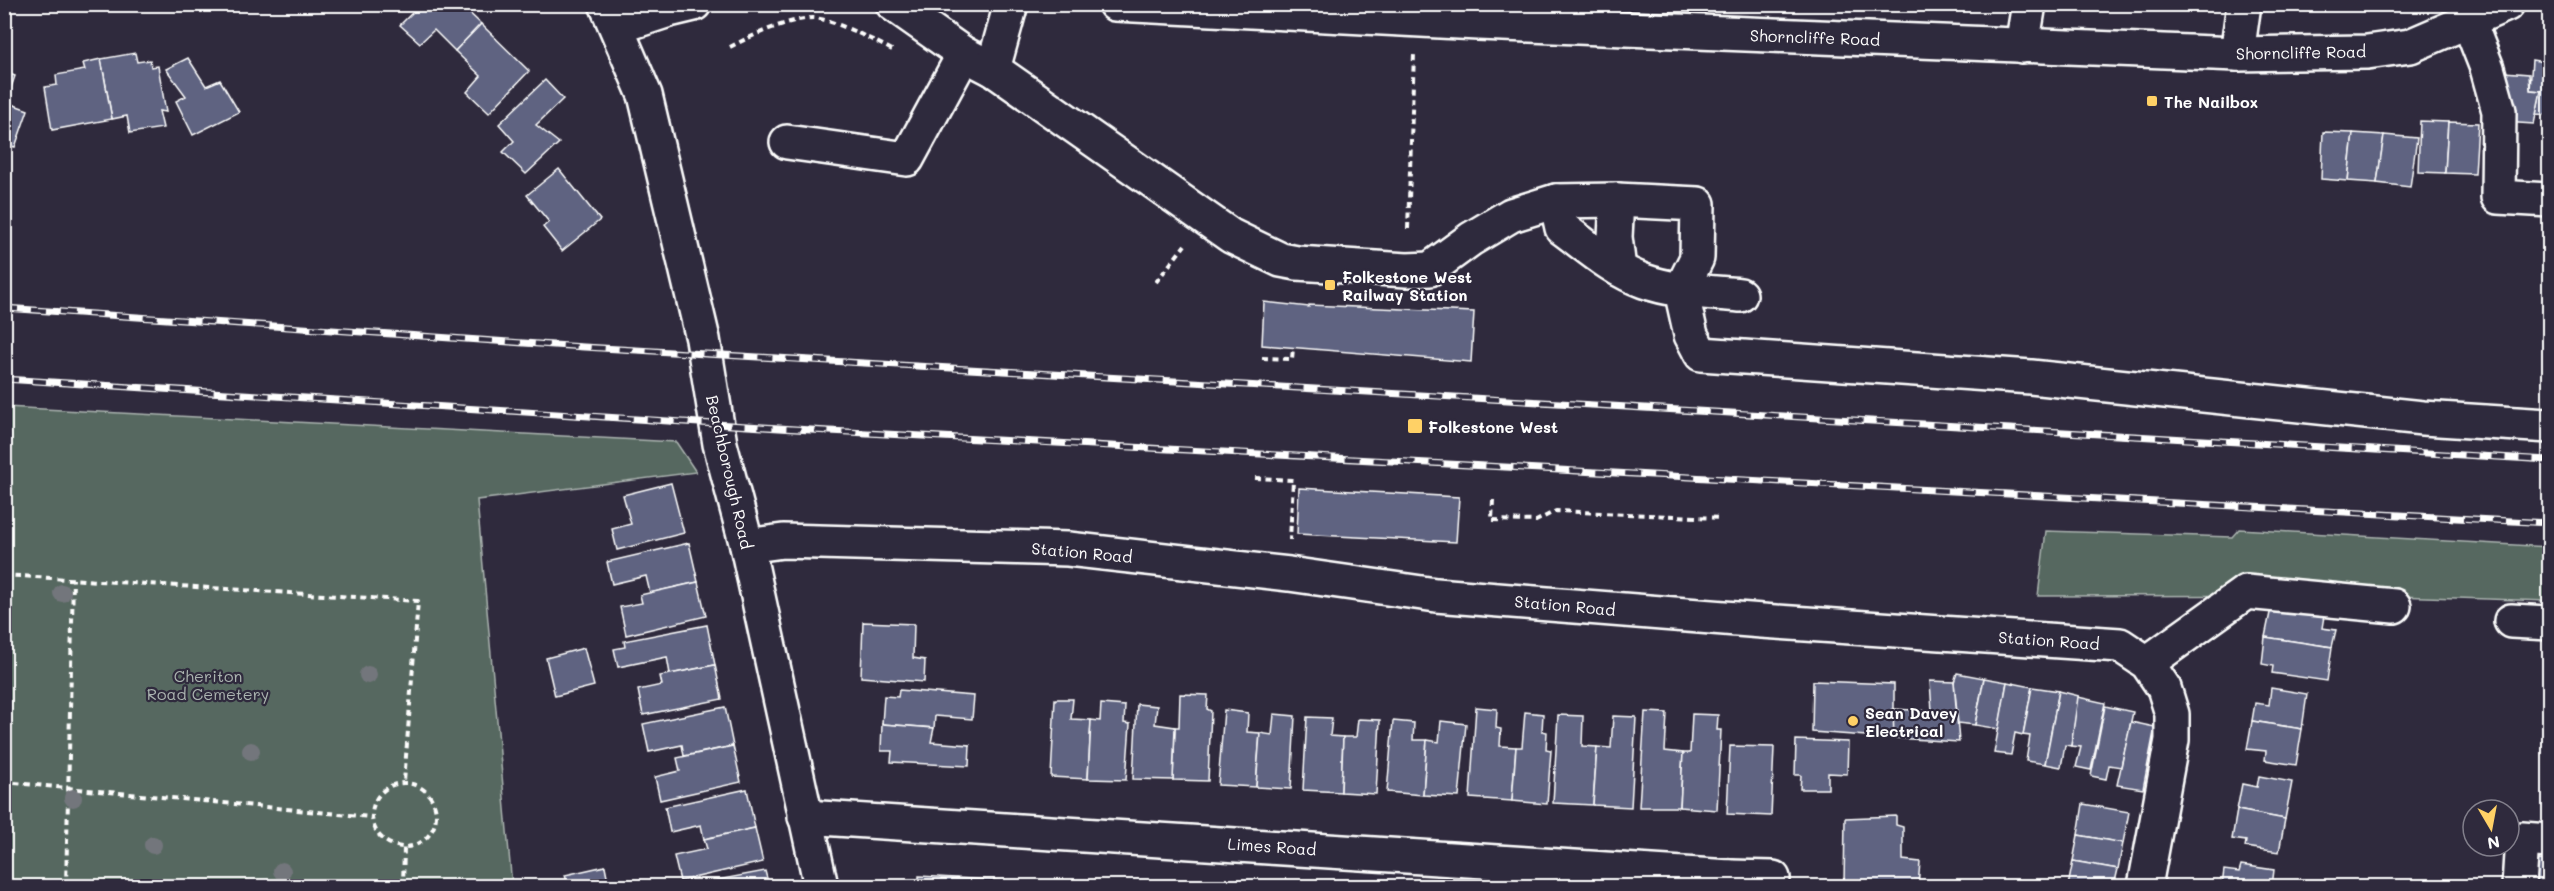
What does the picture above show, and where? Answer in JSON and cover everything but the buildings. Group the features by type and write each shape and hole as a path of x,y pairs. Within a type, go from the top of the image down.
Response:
{"street":[{"path":"611,16 669,10 694,4"},
{"path":"893,4 964,54 993,69 1231,236 1281,260 1396,269 1430,269 1471,239 1511,216 1556,201 1617,200 1698,204 1697,258 1681,290 1691,335 1701,354 2031,377 2423,418 2550,426"},
{"path":"993,69 1011,4"},
{"name":"Shorncliffe Road","path":"1115,4 1427,12 2022,45 2237,54 2367,52 2410,46 2507,4"},
{"path":"2022,45 2029,4"},
{"path":"2237,54 2244,4"},
{"name":"Beachborough Road","path":"611,16 645,95 703,339 720,444 747,546 821,886"},
{"path":"2469,22 2487,68 2499,111 2498,197 2550,200"},
{"path":"787,142 907,159 964,54"},
{"path":"1617,200 1615,237 1619,269"},
{"path":"1556,201 1562,228 1619,269 1644,281 1681,290 1740,295"},
{"name":"Station Road","path":"747,546 783,541 1068,549 1289,574 1436,595 1762,621 2120,645 2147,663 2164,688 2172,714 2172,740 2145,886"},
{"path":"2147,663 2246,591 2394,606"},
{"path":"2511,621 2550,623"},
{"name":"Limes Road","path":"805,817 1730,882 1773,878"},
{"path":"2519,886 2522,838 2550,841"}],"path":[{"path":"730,47 763,30 814,18 854,31 915,62 947,82"},
{"path":"1408,229 1414,49"},
{"path":"1156,282 1186,243 1178,236"},
{"path":"1262,358 1292,359 1293,348"},
{"path":"1255,478 1293,480 1289,574"},
{"path":"1493,500 1492,520 1536,521 1556,511 1720,518"},
{"path":"4,574 418,601 404,782"},
{"path":"66,886 72,579"},
{"path":"4,782 371,817"},
{"path":"404,782 423,788 435,805 435,825 423,841 414,846 404,847 385,842 378,835 371,817 377,796 384,789 404,782"},
{"path":"404,847 404,886"}],"green space":[{"name":"Cheriton Road Cemetery","path":"5,407 676,442 696,472 477,500 512,886 5,886"},
{"path":"2239,529 2549,547 2549,601 2364,595 2038,596 2046,531 2232,537"}],"railway":[{"path":"4,308 584,347 2550,460"},
{"path":"4,379 811,430 2550,523"}],"place":[{"name":"The Nailbox","path":"2152,101"},
{"name":"Folkestone West Railway Station","path":"1330,285"},
{"name":"Folkestone West","path":"1415,426"},
{"name":"Sean Davey Electrical","path":"1853,721"}]}
